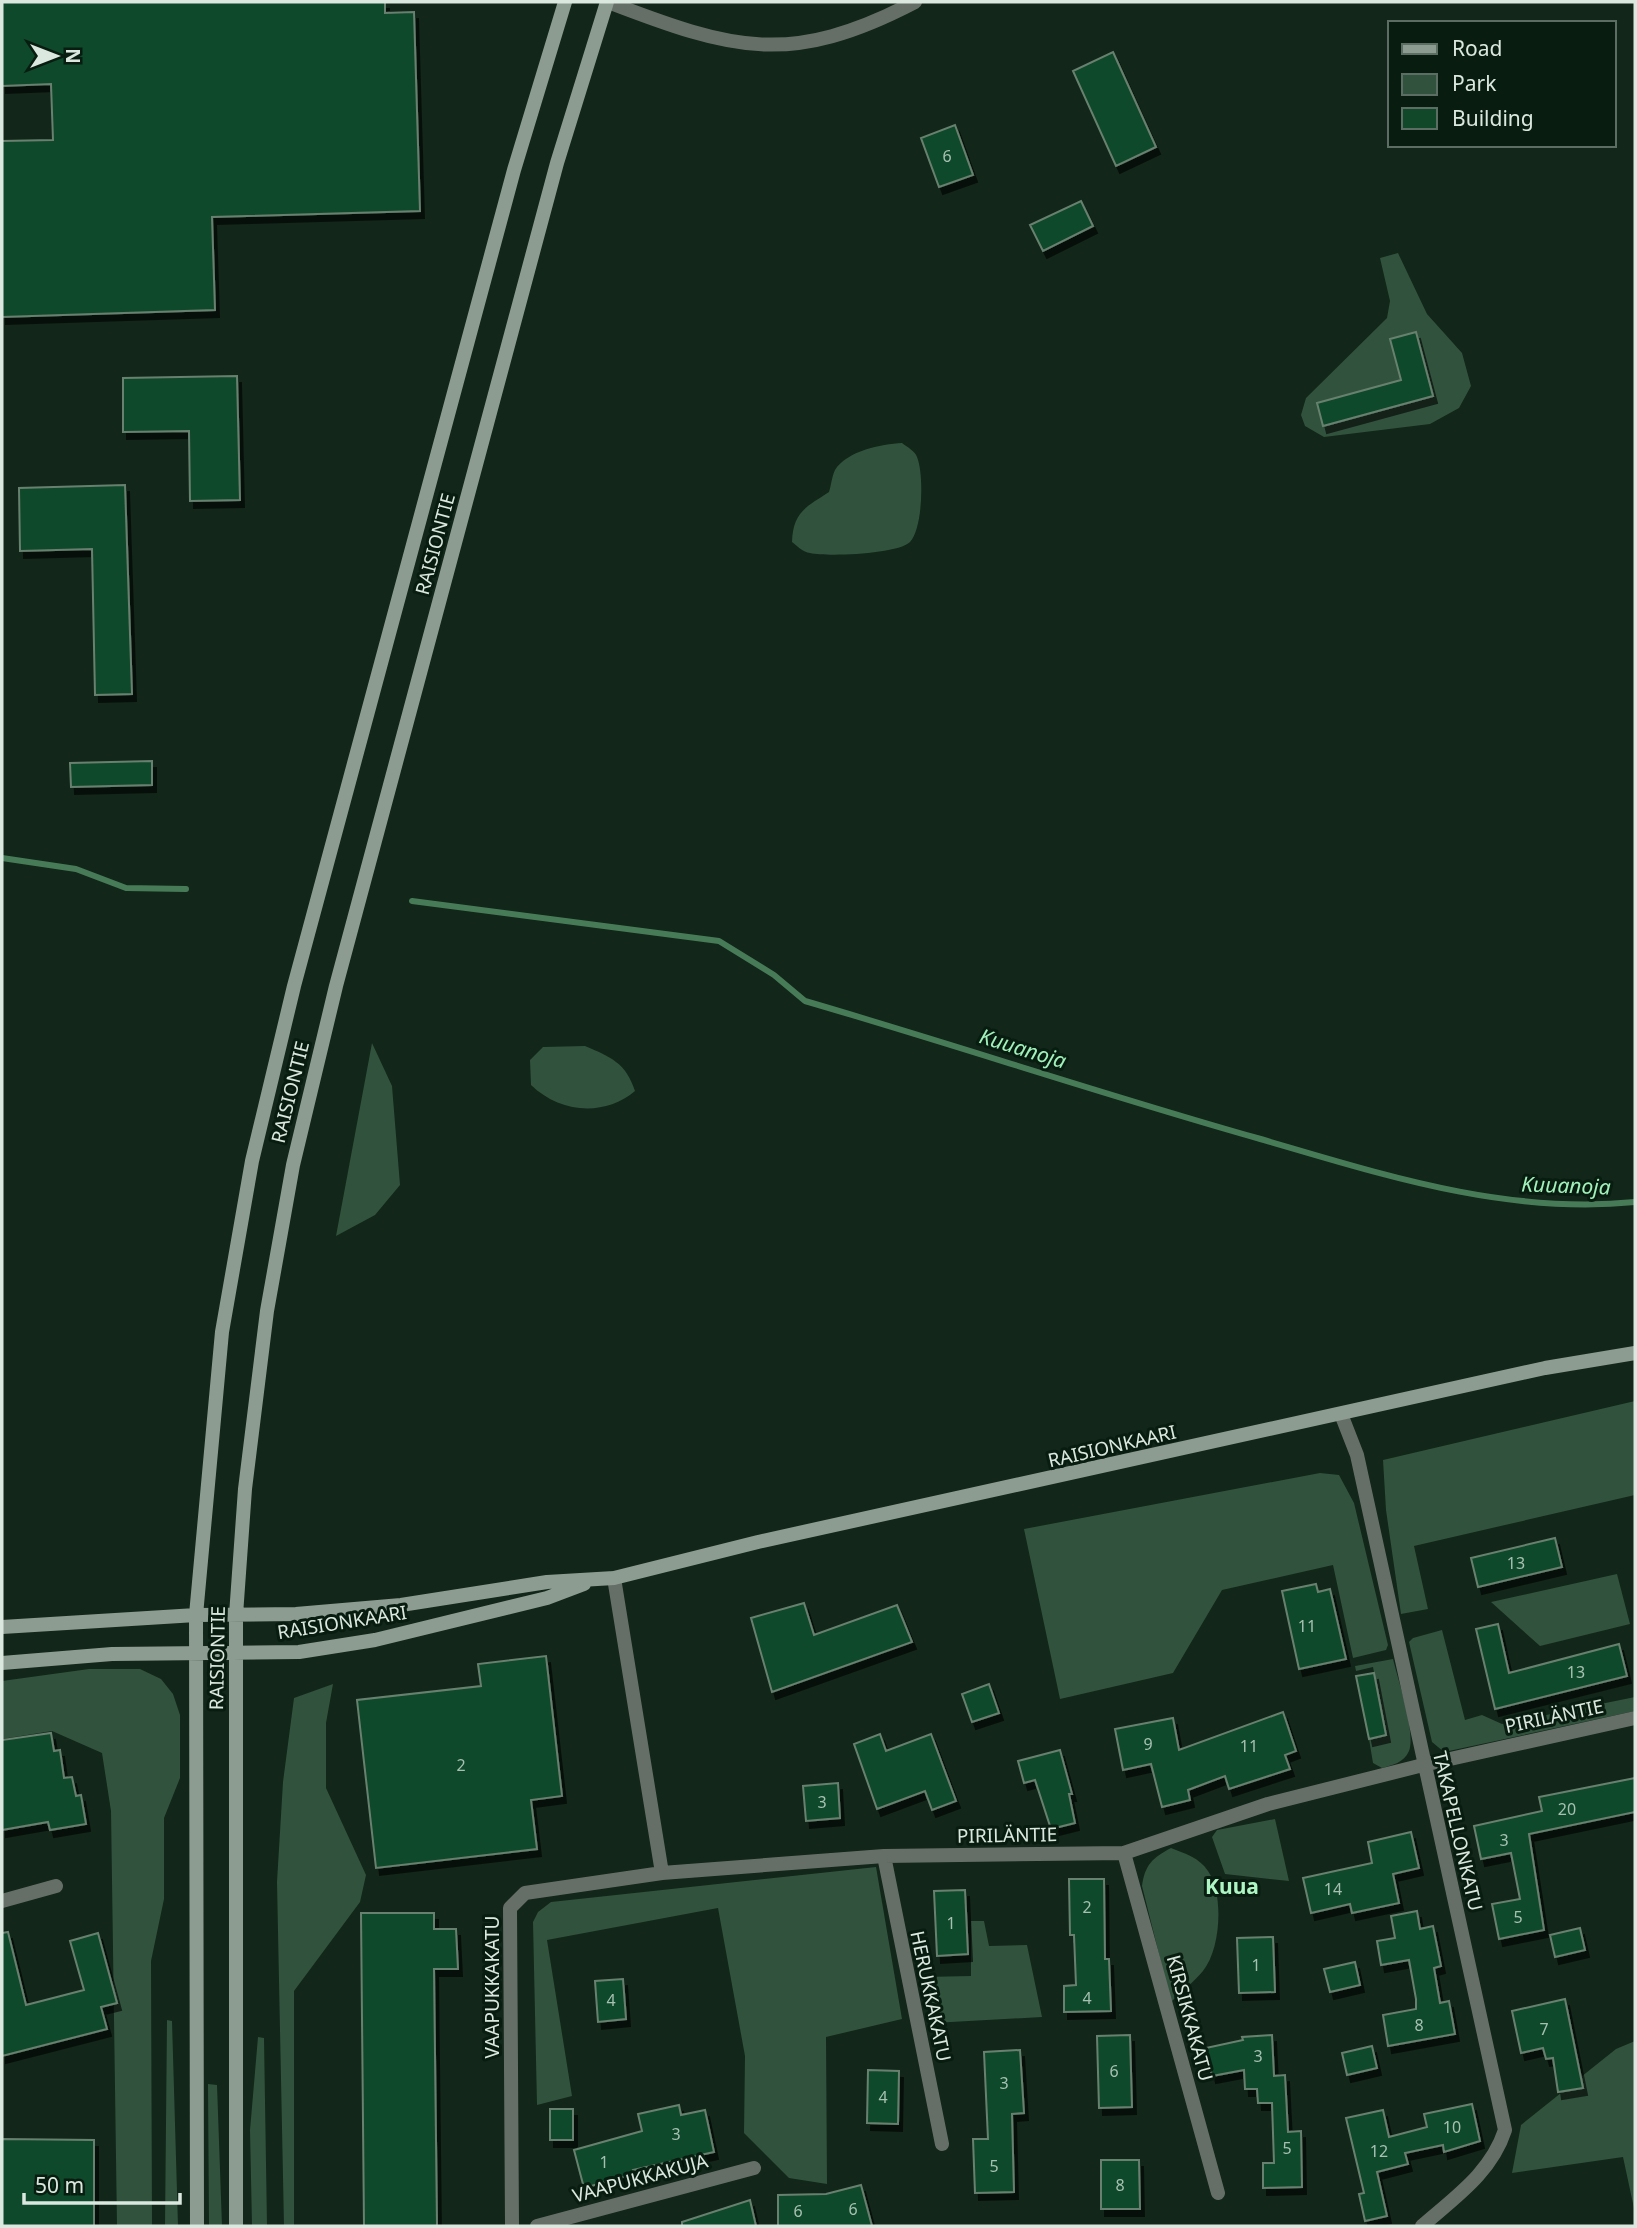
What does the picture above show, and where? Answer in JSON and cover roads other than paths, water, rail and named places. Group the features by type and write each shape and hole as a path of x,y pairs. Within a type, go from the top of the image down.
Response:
{"main road":[{"name":"RAISIONTIE","path":"197,2226 196,1615 222,1332 252,1161 294,986 504,207 565,2"},
{"name":"RAISIONTIE","path":"236,2226 236,1615 245,1489 267,1311 293,1165 336,986 557,163 608,2"},
{"name":"RAISIONKAARI","path":"2,1663 112,1654 299,1653 375,1640 547,1598 606,1578 758,1542 1545,1368 1635,1353"},
{"name":"RAISIONKAARI","path":"2,1627 196,1615 280,1615 401,1605 547,1582 606,1578"}],"street":[{"path":"608,2 687,32 730,43 761,46 839,35 915,2"},
{"name":"TAKAPELLONKATU","path":"1341,1414 1357,1455 1505,2130 1497,2153 1480,2175 1422,2226"},
{"path":"606,1578 662,1873"},
{"name":"PIRILÄNTIE","path":"662,1873 884,1856 1124,1853 1268,1804 1423,1765 1635,1718"},
{"name":"KIRSIKKAKATU","path":"1124,1853 1218,2193"},
{"name":"HERUKKAKATU","path":"884,1856 942,2144"},
{"name":"VAAPUKKAKATU","path":"512,2226 510,1908 525,1893 662,1873"},
{"path":"2,1901 56,1886"},
{"name":"VAAPUKKAKUJA","path":"537,2226 754,2168"}],"waterway":[{"path":"2,858 76,869 126,888 186,889"},
{"name":"Kuuanoja","path":"412,901 719,941 774,975 805,1001 1143,1105 1350,1165 1491,1197 1538,1203 1635,1202"}],"district":[{"name":"Kuua","path":"1232,1886"}]}
